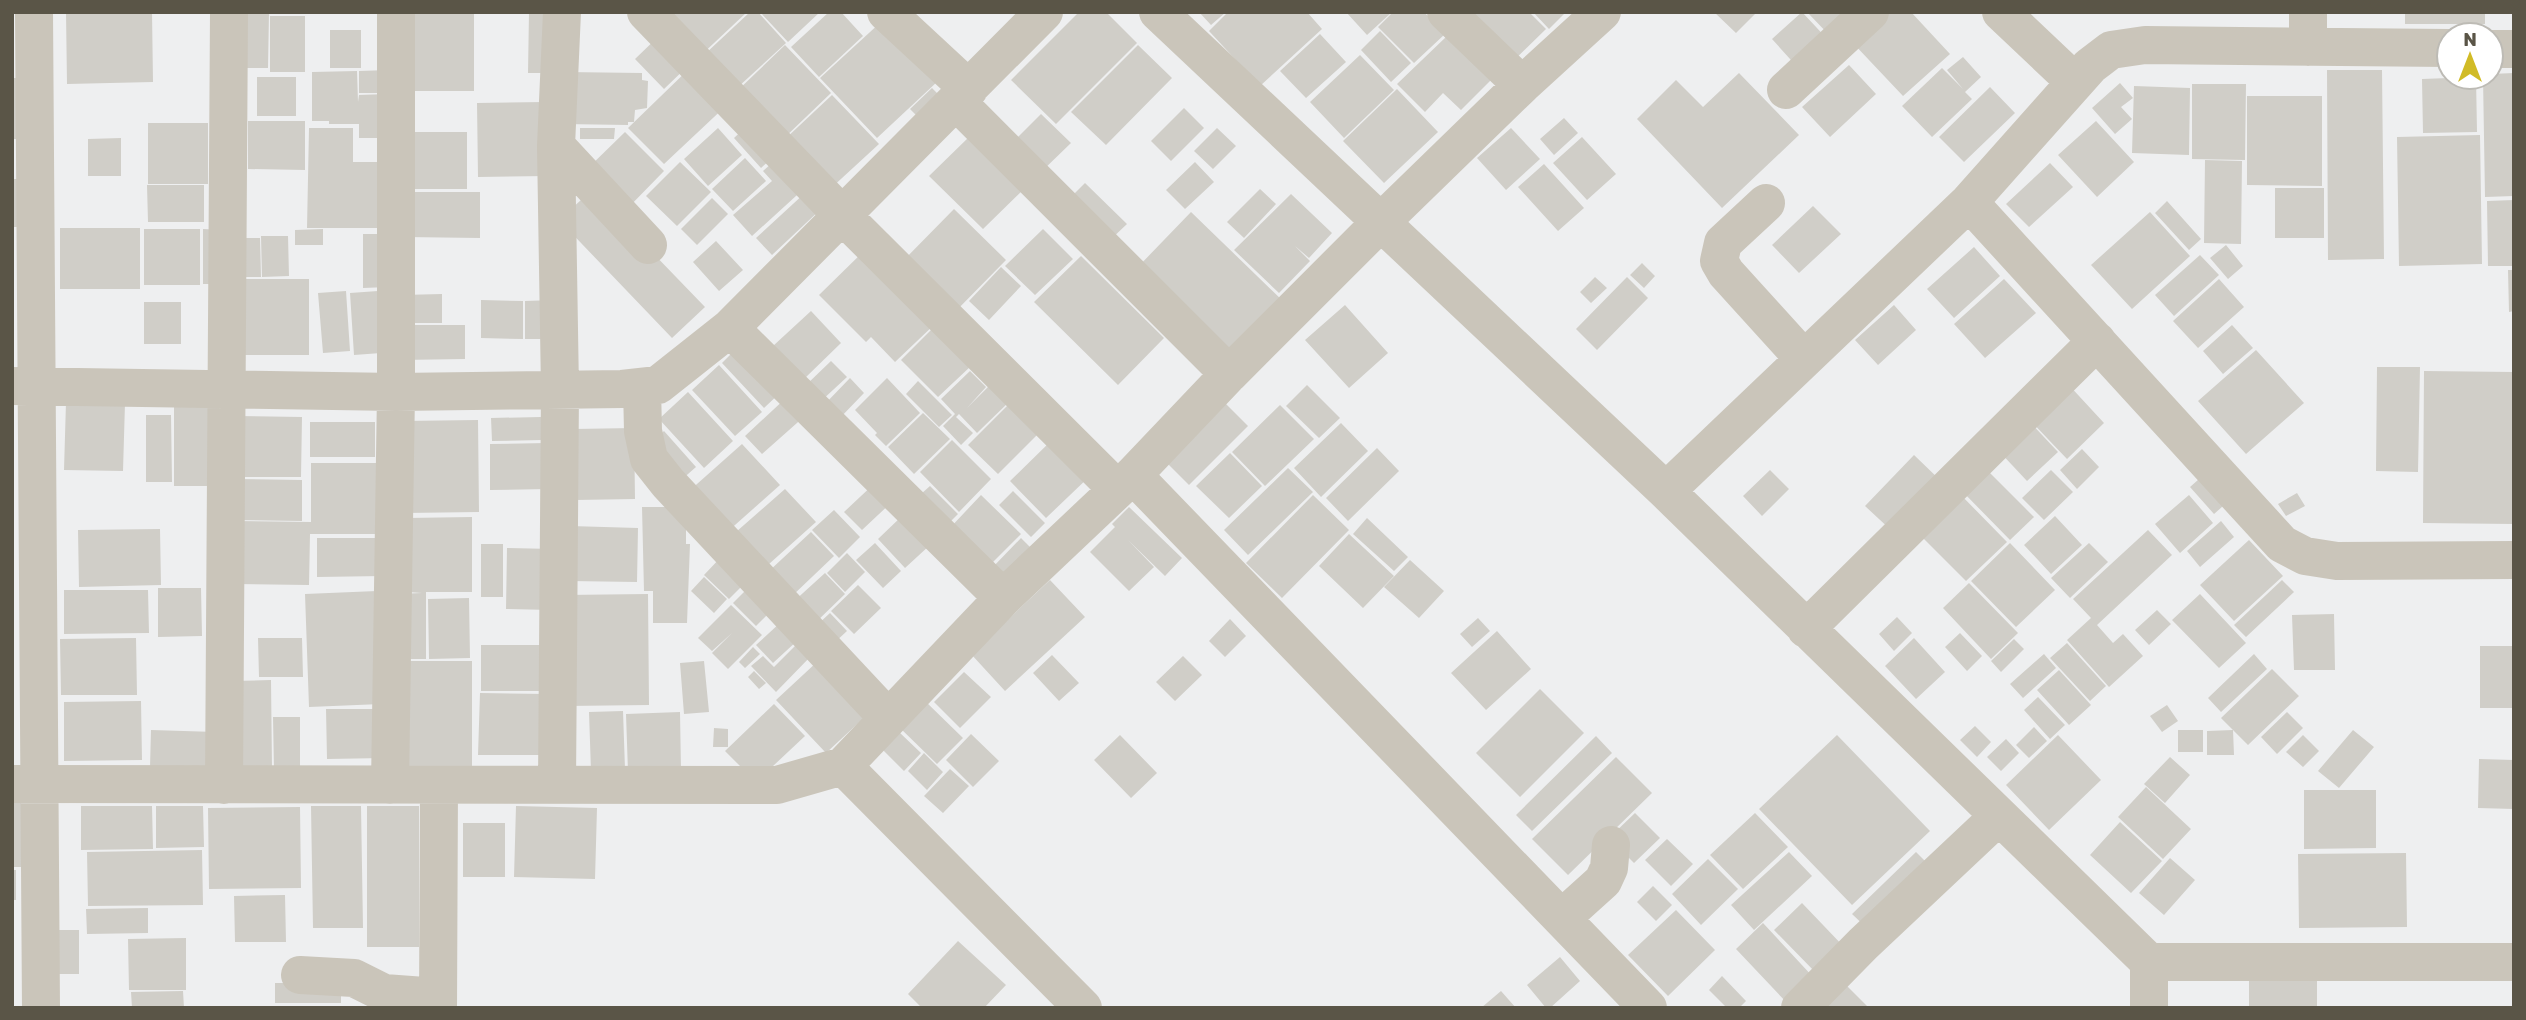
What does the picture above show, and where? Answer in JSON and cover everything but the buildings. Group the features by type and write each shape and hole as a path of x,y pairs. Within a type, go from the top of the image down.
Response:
{"street":[{"path":"31,991 26,784 24,386 34,12"},
{"path":"224,785 229,12"},
{"path":"390,785 396,392 396,12"},
{"path":"557,785 560,390 556,146 562,12"},
{"path":"646,12 842,215 1125,482 1562,918 1648,1008"},
{"path":"886,12 1229,374"},
{"path":"24,386 396,392 560,390 658,385 730,328 1045,12"},
{"path":"1158,12 1666,491 2149,962 2514,962"},
{"path":"1446,12 1522,85"},
{"path":"26,784 777,785 843,766 1003,598 1125,482 1381,222 1522,85 1602,12"},
{"path":"1786,90 1870,12"},
{"path":"2001,12 2075,82"},
{"path":"1666,491 1969,202 2075,82 2110,50 2308,30 2435,46"},
{"path":"556,146 648,245"},
{"path":"1969,202 2282,544 2305,556 2337,561 2514,560"},
{"path":"1766,203 1723,243 1719,261 1726,273 1804,359"},
{"path":"730,328 1003,598"},
{"path":"1806,629 2097,341"},
{"path":"642,387 643,431 649,458 668,483 888,718"},
{"path":"843,766 1083,1008"},
{"path":"300,975 354,978 384,993 438,1002 439,785"},
{"path":"1800,1008 1863,944 1999,816"},
{"path":"1562,918 1603,881 1609,868 1611,845"},
{"path":"2149,962 2149,1008"}]}
